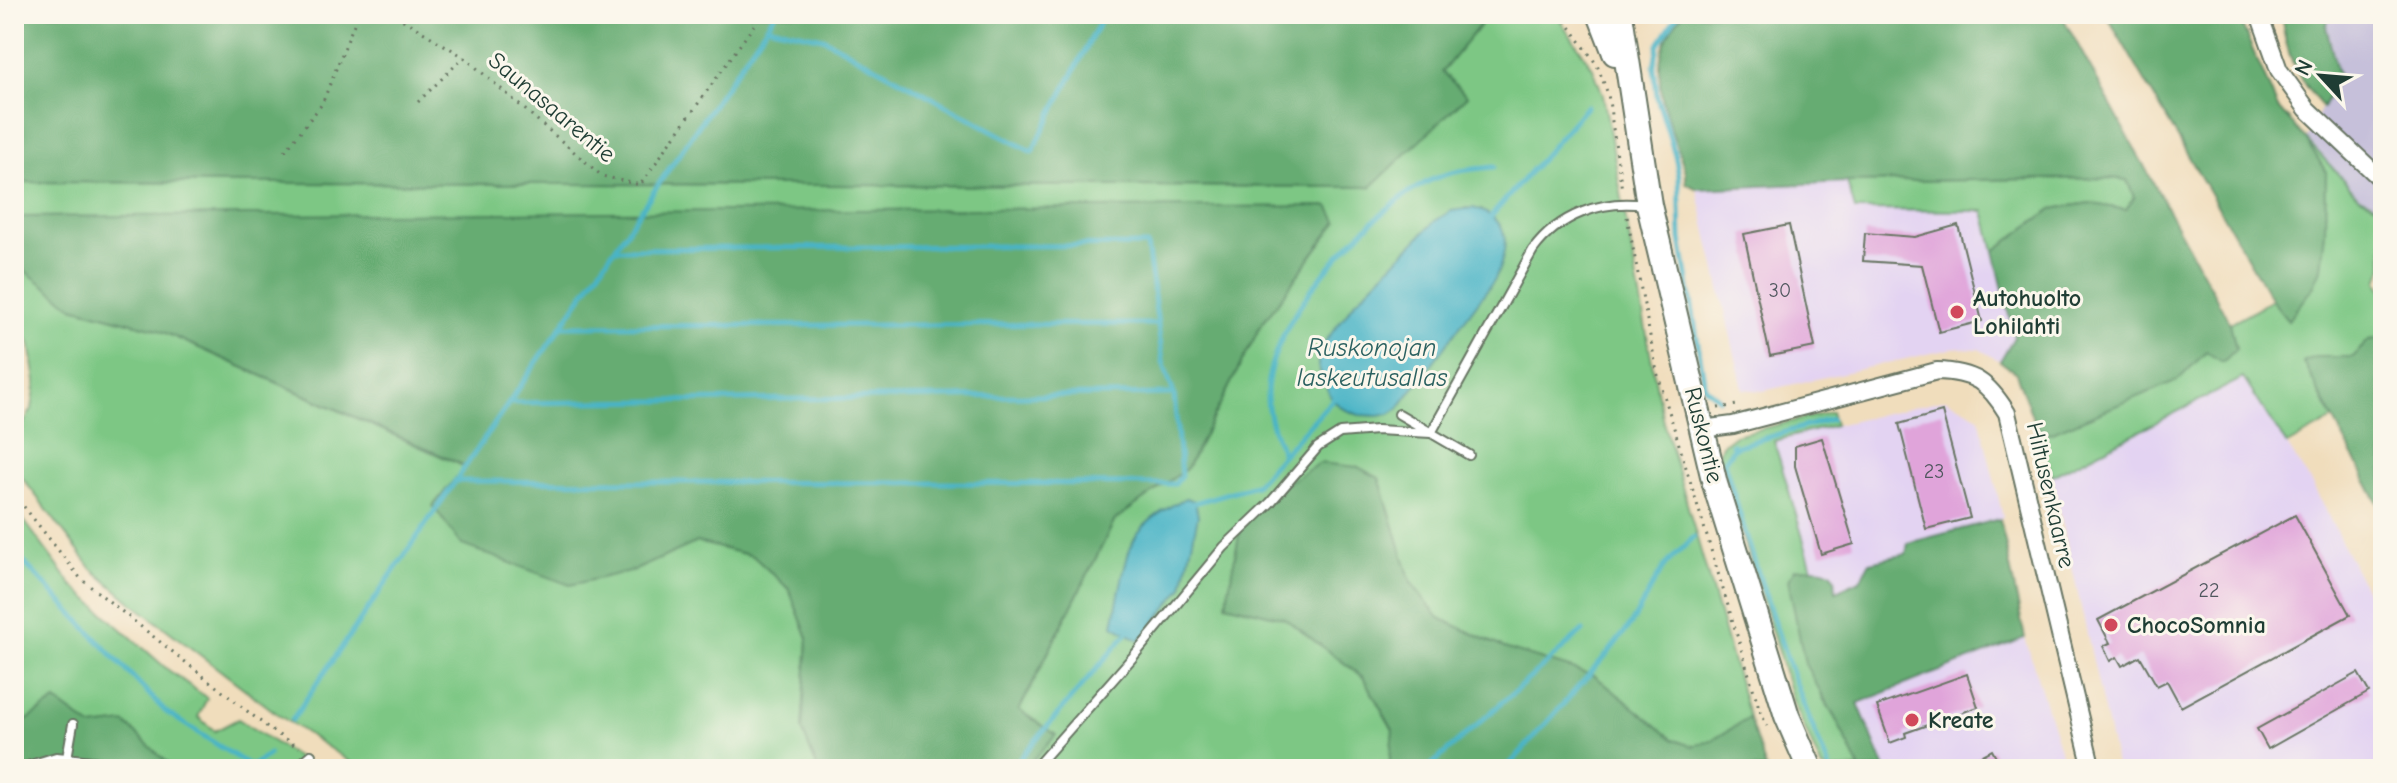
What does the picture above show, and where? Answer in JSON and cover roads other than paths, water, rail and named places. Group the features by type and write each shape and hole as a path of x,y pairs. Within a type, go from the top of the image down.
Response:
{"main road":[{"name":"Ruskontie","path":"1600,14 1630,92"},
{"name":"Ruskontie","path":"1620,14 1649,205 1715,484 1787,716 1810,769"}],"street":[{"path":"2259,14 2279,70 2299,99 2383,181"},
{"name":"Hiltusenkaarre","path":"1702,429 1733,425 1937,371 1959,372 1978,379 1994,391 2007,413 2092,769"}],"lane":[{"path":"1431,433 1545,233 1558,223 1587,210 1624,202 1649,205"},
{"path":"1399,414 1469,455"},
{"path":"1034,769 1224,547 1270,503 1318,447 1340,433 1377,430 1431,433"},
{"path":"67,758 73,724"},
{"path":"295,769 311,755"},
{"path":"21,768 56,757 156,769"}],"water":[{"name":"Ruskonojan laskeutusallas","path":"1473,208 1495,219 1504,236 1503,256 1495,279 1399,408 1379,416 1359,415 1344,409 1332,400 1318,367 1321,347 1357,300 1435,221 1451,211"},
{"path":"1186,498 1195,501 1198,516 1183,587 1140,641 1113,625 1130,550 1149,521"}],"waterway":[{"path":"292,720 775,14"},
{"path":"767,26 823,38 1032,152 1104,14"},
{"path":"1678,14 1658,45 1654,66 1657,97 1679,176 1681,238 1705,387 1719,399"},
{"path":"1488,220 1587,106"},
{"path":"1283,454 1274,433 1267,395 1271,366 1301,304 1350,243 1404,196 1444,175 1494,167"},
{"path":"455,481 1175,484 1181,476 1174,394 1163,362 1147,245 615,249"},
{"path":"563,326 1158,324"},
{"path":"509,403 1174,394"},
{"path":"1191,504 1255,485 1335,397"},
{"path":"1734,447 1831,419"},
{"path":"1732,444 1734,447 1724,462 1786,655 1830,769"},
{"path":"1506,769 1609,652 1631,624 1664,566 1694,537"},
{"path":"14,552 166,712 255,769"},
{"path":"1011,769 1129,631"},
{"path":"1427,769 1583,631"},
{"path":"251,767 269,754"}],"place":[{"name":"Autohuolto Lohilahti","path":"1957,312"},
{"name":"ChocoSomnia","path":"2111,625"},
{"name":"Kreate","path":"1912,720"}]}
